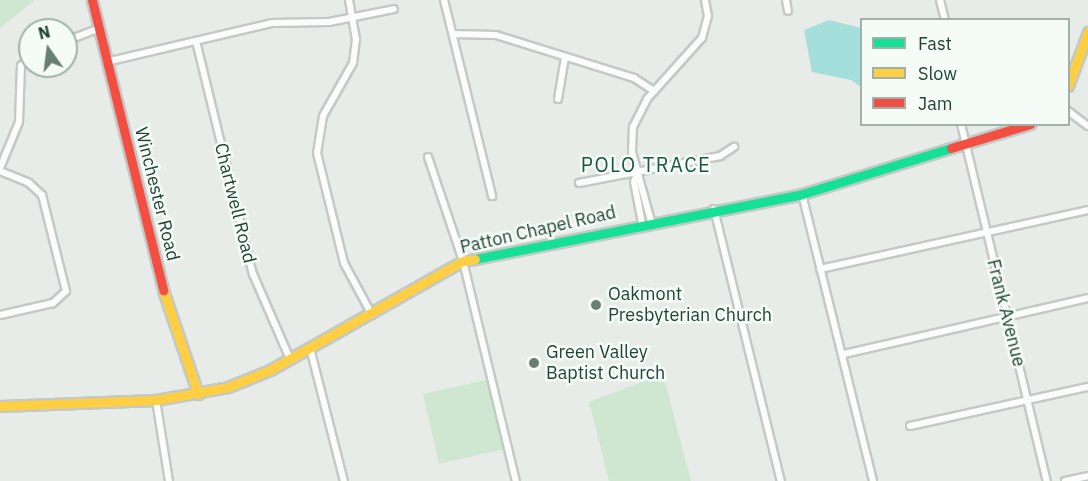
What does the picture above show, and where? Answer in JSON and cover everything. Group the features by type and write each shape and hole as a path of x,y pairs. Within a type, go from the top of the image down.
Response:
{"street":[{"name":"Winchester Road","path":"92,0 165,297 198,394"},
{"path":"350,0 354,17 352,63 323,116 317,153 344,263 372,315"},
{"path":"444,0 492,196"},
{"path":"646,222 634,182 637,173 633,127 654,91 702,38 708,16 705,0"},
{"path":"786,0 788,11"},
{"path":"940,0 944,18"},
{"path":"106,62 272,23 354,17 394,9"},
{"path":"78,36 98,29"},
{"path":"453,34 482,32 634,78 654,91"},
{"path":"1070,81 1088,32"},
{"name":"Chartwell Road","path":"196,41 253,274 290,359"},
{"path":"558,99 565,57"},
{"path":"0,315 53,303 66,291 42,195 29,183 0,170 19,122 21,78"},
{"path":"1070,112 1088,126"},
{"name":"Frank Avenue","path":"962,126 1047,481"},
{"name":"Patton Chapel Road","path":"0,406 156,400 228,387 290,359 372,315 463,261 646,222 802,194 1023,126"},
{"path":"579,183 720,156 734,147"},
{"path":"428,157 463,261 516,481"},
{"path":"802,194 844,354 873,481"},
{"path":"714,209 781,481"},
{"path":"820,269 1088,210"},
{"path":"844,354 1088,298"},
{"path":"310,348 344,481"},
{"path":"910,426 1088,387"},
{"path":"156,400 169,481"},
{"path":"1065,481 1088,476"}],"green space":[{"path":"0,0 35,0 0,28"},
{"path":"663,374 691,481 609,481 589,402"},
{"path":"486,380 504,449 439,464 423,394"}],"water":[{"path":"829,20 860,28 860,86 851,80 812,72 804,30"}],"traffic: fast":[{"path":"475,259 799,195 951,148"}],"traffic: slow":[{"path":"1070,81 1088,32"},
{"path":"0,406 156,400 228,387 270,370 463,261 475,259"},
{"path":"163,290 198,394"}],"traffic: jam":[{"path":"92,0 163,290"},
{"path":"951,148 1023,126"}],"place":[{"name":"Oakmont Presbyterian Church","path":"596,305"},
{"name":"Green Valley Baptist Church","path":"534,363"}],"district":[{"name":"POLO TRACE","path":"646,164"}]}
